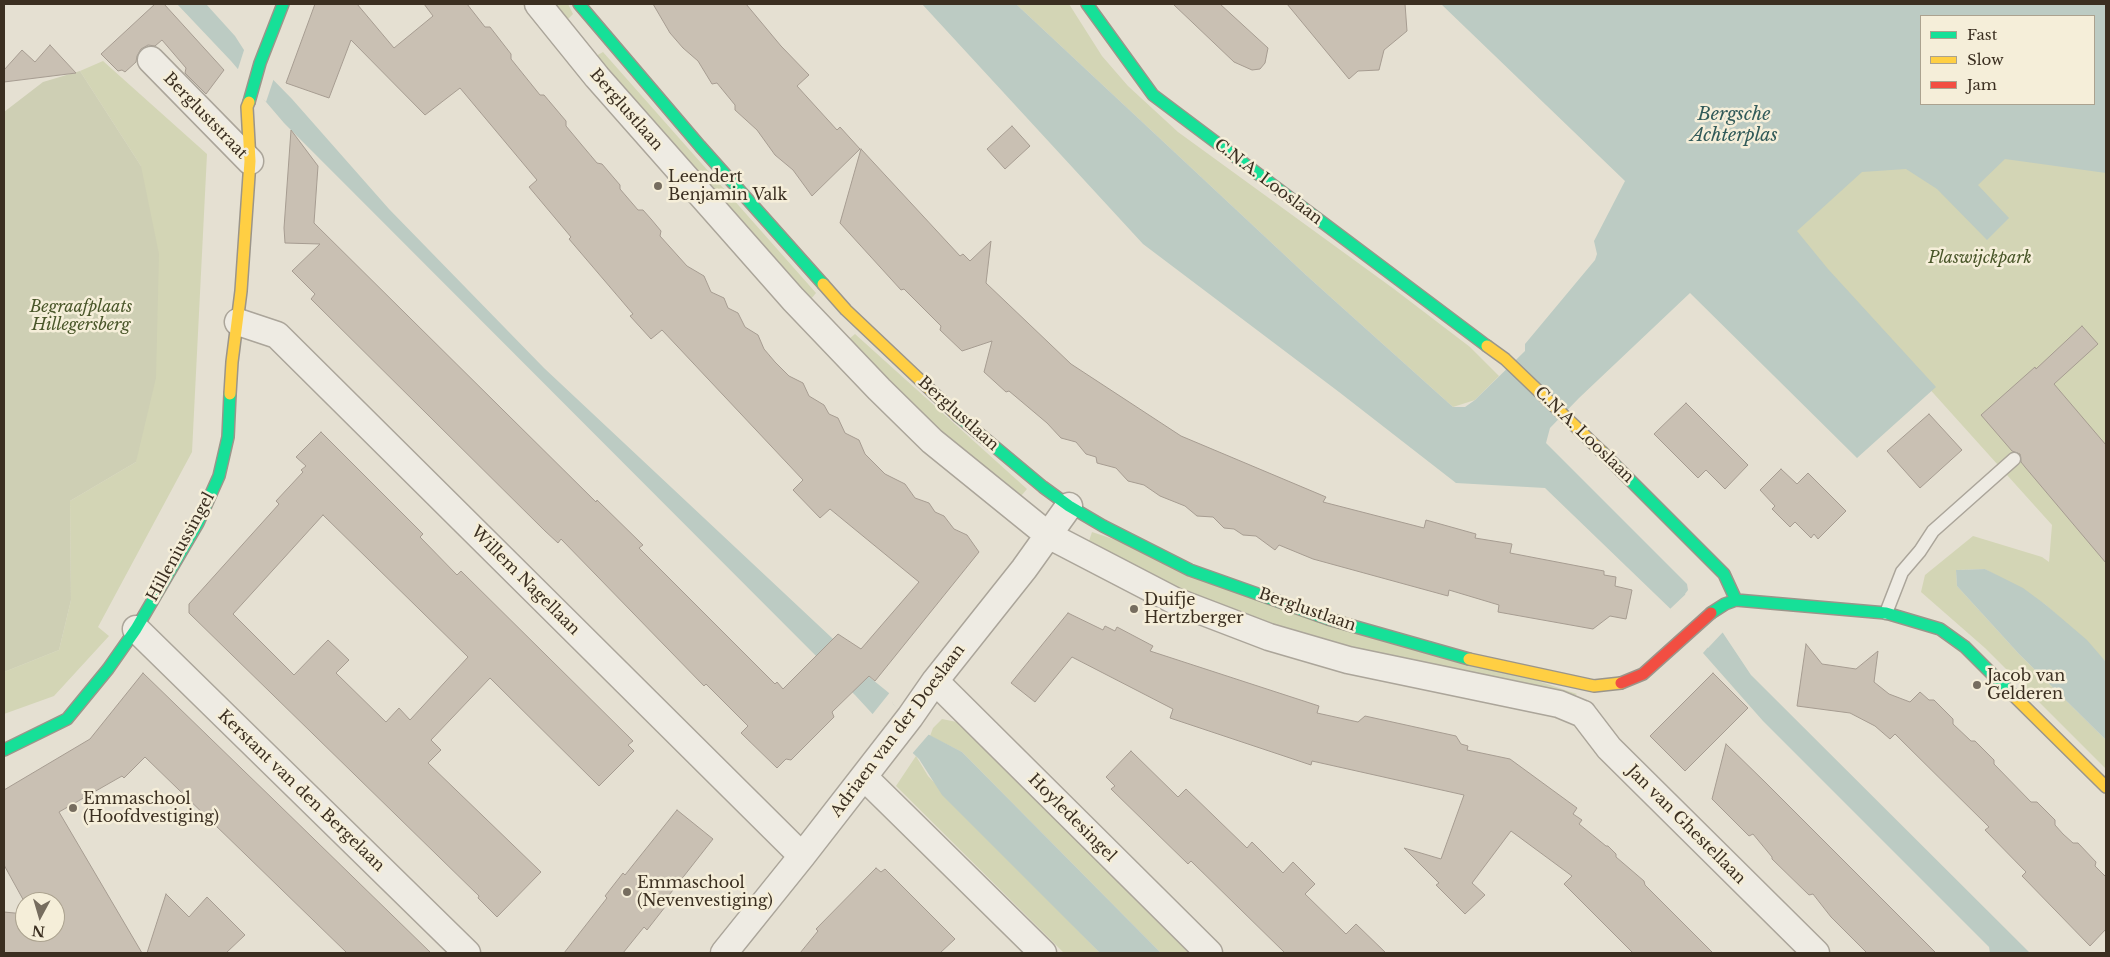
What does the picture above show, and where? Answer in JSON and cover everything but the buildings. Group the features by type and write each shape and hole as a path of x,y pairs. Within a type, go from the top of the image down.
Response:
{"street":[{"name":"Bergluststraat","path":"250,161 247,108 260,63 283,4"},
{"name":"Berglustlaan","path":"538,4 603,84 822,330 932,441 1048,535 1175,601 1269,637 1348,660 1559,704 1583,714"},
{"name":"Berglustlaan","path":"579,4 596,26 846,310 953,412 1043,487 1069,506 1103,526 1190,570 1328,619 1464,658 1594,686 1620,684 1643,674 1710,614 1725,604 1736,600"},
{"name":"C.N.A. Looslaan","path":"1087,4 1153,95 1505,359 1570,419 1724,574 1736,600"},
{"path":"572,46 596,26"},
{"name":"Bergluststraat","path":"151,60 250,161"},
{"name":"Hilleniussingel","path":"4,750 67,719 108,669 136,629 198,523 219,476 228,437 232,362 238,322 250,161"},
{"path":"822,330 846,310"},
{"name":"Willem Nagellaan","path":"238,322 277,335 802,856"},
{"name":"Adriaen van der Doeslaan","path":"724,953 864,777 1069,506"},
{"path":"1736,600 1886,613 1940,629 1965,647 2106,787"},
{"name":"Kerstant van den Bergelaan","path":"136,629 467,953"},
{"name":"Hoyledesingel","path":"935,681 1209,953"},
{"path":"1583,714 1594,686"},
{"name":"Jan van Ghestellaan","path":"1583,714 1609,748 1816,953"},
{"path":"864,777 1043,953"}],"lane":[{"path":"1886,613 1902,572 1920,552 1933,531 2014,459"}],"green space":[{"path":"551,4 568,4 573,14 566,21"},
{"path":"1016,4 1069,4 1102,56 1128,86 1178,132 1394,289 1470,347 1499,376 1475,400 1453,407 1306,275"},
{"path":"603,52 816,293 811,299 807,298 596,56"},
{"path":"103,61 207,154 192,452 98,627 109,636 54,696 4,714 4,672 59,650 71,600 70,501 136,462 141,166 80,71"},
{"name":"Begraafplaats Hillegersberg","path":"80,71 141,166 159,254 156,378 136,462 70,501 71,600 59,650 4,672 4,112 43,82"},
{"name":"Plaswijckpark","path":"1907,129 2106,136 2106,662 2046,605 1985,569 1956,570 1957,586 2019,654 2106,740 2106,769 1985,648 1921,592 1925,575 1973,536 2042,557 2049,562 2052,525 1782,225"},
{"path":"855,334 1027,489 1021,496 916,413 849,339"},
{"path":"1092,532 1577,694 1574,696 1331,647 1199,601 1091,546 1089,541"},
{"path":"942,719 957,722 1192,953 1161,953 962,752 930,736 933,728"},
{"path":"916,756 928,776 1100,953 1064,953 896,786"}],"water":[{"path":"177,4 206,4 235,36 244,50 292,99 389,209 544,368 848,653 846,658 889,693 893,704 920,730 962,752 1161,953 1100,953 942,795 919,759 284,123 231,61"},
{"name":"Bergsche Achterplas","path":"922,4 1016,4 1306,275 1453,407 1465,407 1475,400 1525,351 1525,344 1595,260 1597,254 1594,241 1625,181 1441,4 2106,4 2106,173 2005,159 1978,185 2009,218 1987,240 1937,189 1906,169 1862,172 1797,231 1828,269 1936,387 1857,458 1690,293 1550,428 1546,443 1687,584 1688,590 1685,594 1723,633 1751,675 2030,953 1990,953 1989,947 1763,721 1703,653 1709,646 1545,488 1456,483 1143,244"},
{"path":"1985,569 2023,588 2046,605 2087,640 2106,662 2106,740 2019,654 1957,586 1956,570"}],"pier":[{"path":"245,47 274,78 266,102 237,72"},
{"path":"1688,592 1724,631 1708,648 1670,609"},
{"path":"891,691 893,704 920,729 930,733 911,755 905,747 883,729 885,727 878,721 876,722 871,716"}],"traffic: fast":[{"path":"249,102 260,63 283,4"},
{"path":"579,4 700,146 823,284"},
{"path":"1087,4 1153,95 1487,346"},
{"path":"4,750 67,719 108,669 136,629 198,523 219,476 228,437 230,394"},
{"path":"958,416 1043,487 1069,506 1103,526 1190,570 1328,619 1469,659"},
{"path":"1602,452 1724,574 1736,600"},
{"path":"1711,613 1725,604 1736,600 1886,613 1940,629 1965,647 2013,695"}],"traffic: slow":[{"path":"230,394 241,291 250,161 247,107 249,102"},
{"path":"823,284 846,310 958,416"},
{"path":"1487,346 1505,359 1602,452"},
{"path":"1469,659 1594,686 1621,683"},
{"path":"2013,695 2106,787"}],"traffic: jam":[{"path":"1621,683 1643,674 1711,613"}],"place":[{"name":"Leendert Benjamin Valk","path":"658,186"},
{"name":"Duifje Hertzberger","path":"1134,609"},
{"name":"Jacob van Gelderen","path":"1977,685"},
{"name":"Emmaschool (Hoofdvestiging)","path":"73,808"},
{"name":"Emmaschool (Nevenvestiging)","path":"627,892"}]}
